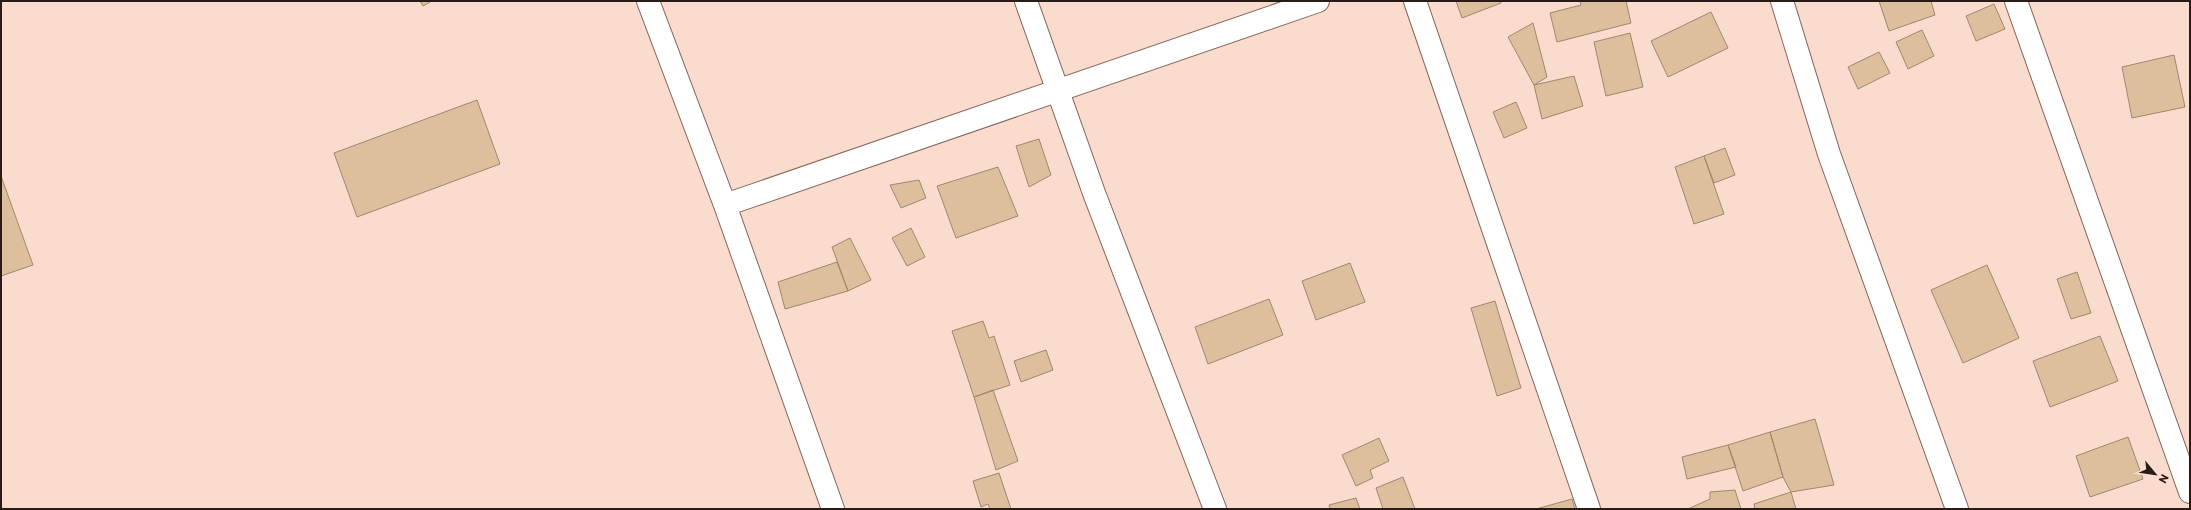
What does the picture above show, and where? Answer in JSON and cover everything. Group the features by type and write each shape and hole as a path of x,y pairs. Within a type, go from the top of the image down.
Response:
{"street":[{"path":"648,1 725,206 833,509"},
{"path":"1026,1 1094,193 1215,509"},
{"path":"725,206 1318,1"},
{"path":"1415,1 1589,509"},
{"path":"1782,1 1829,154 1957,509"},
{"path":"2016,1 2190,492"}],"building":[{"path":"420,1 432,1 423,6"},
{"path":"1456,1 1501,1 1501,3 1462,18"},
{"path":"1580,1 1626,1 1631,23 1557,42 1550,13 1581,5"},
{"path":"1879,1 1931,1 1935,15 1889,31"},
{"path":"1994,4 2005,29 1976,41 1966,16"},
{"path":"1711,12 1728,48 1668,77 1651,41"},
{"path":"1533,23 1547,77 1534,85 1508,37"},
{"path":"1922,30 1934,56 1908,69 1896,42"},
{"path":"1630,33 1643,87 1606,96 1594,42"},
{"path":"1879,52 1890,73 1858,89 1848,67"},
{"path":"2174,55 2185,107 2132,118 2122,67"},
{"path":"1574,76 1583,106 1542,119 1534,85"},
{"path":"477,100 500,164 357,217 334,153"},
{"path":"1516,102 1527,128 1504,138 1493,112"},
{"path":"1039,139 1051,175 1029,187 1016,146"},
{"path":"1725,148 1735,175 1714,183 1704,156"},
{"path":"1704,156 1724,214 1694,224 1675,167"},
{"path":"998,167 1018,216 956,238 937,186"},
{"path":"1,176 33,265 1,276"},
{"path":"919,180 926,198 901,208 890,185"},
{"path":"911,228 925,257 907,266 892,238"},
{"path":"850,238 871,280 848,291 832,247"},
{"path":"837,262 848,291 785,309 778,282"},
{"path":"1350,263 1365,302 1316,320 1302,281"},
{"path":"1987,265 2019,338 1963,363 1931,290"},
{"path":"2077,272 2091,313 2071,319 2057,279"},
{"path":"1269,299 1283,335 1208,364 1195,327"},
{"path":"1495,301 1521,388 1497,396 1471,308"},
{"path":"983,321 989,338 994,336 1010,385 974,397 952,331"},
{"path":"2100,336 2118,381 2050,407 2033,361"},
{"path":"1046,350 1053,370 1021,382 1014,361"},
{"path":"993,390 1018,461 996,470 974,397"},
{"path":"1815,419 1834,485 1791,492 1783,477 1770,432"},
{"path":"1770,432 1783,477 1743,491 1728,445"},
{"path":"2128,437 2143,479 2090,497 2076,456"},
{"path":"1379,438 1389,461 1370,470 1373,478 1356,486 1342,455"},
{"path":"1728,445 1736,467 1687,479 1682,457"},
{"path":"999,473 1011,509 990,509 988,504 981,507 973,481"},
{"path":"1403,477 1415,509 1383,509 1376,488"},
{"path":"1735,490 1741,509 1688,509 1710,499 1710,492"},
{"path":"1791,492 1796,509 1755,509 1754,504"},
{"path":"1356,498 1360,509 1330,509 1329,505"},
{"path":"1572,499 1575,509 1536,509"}]}
